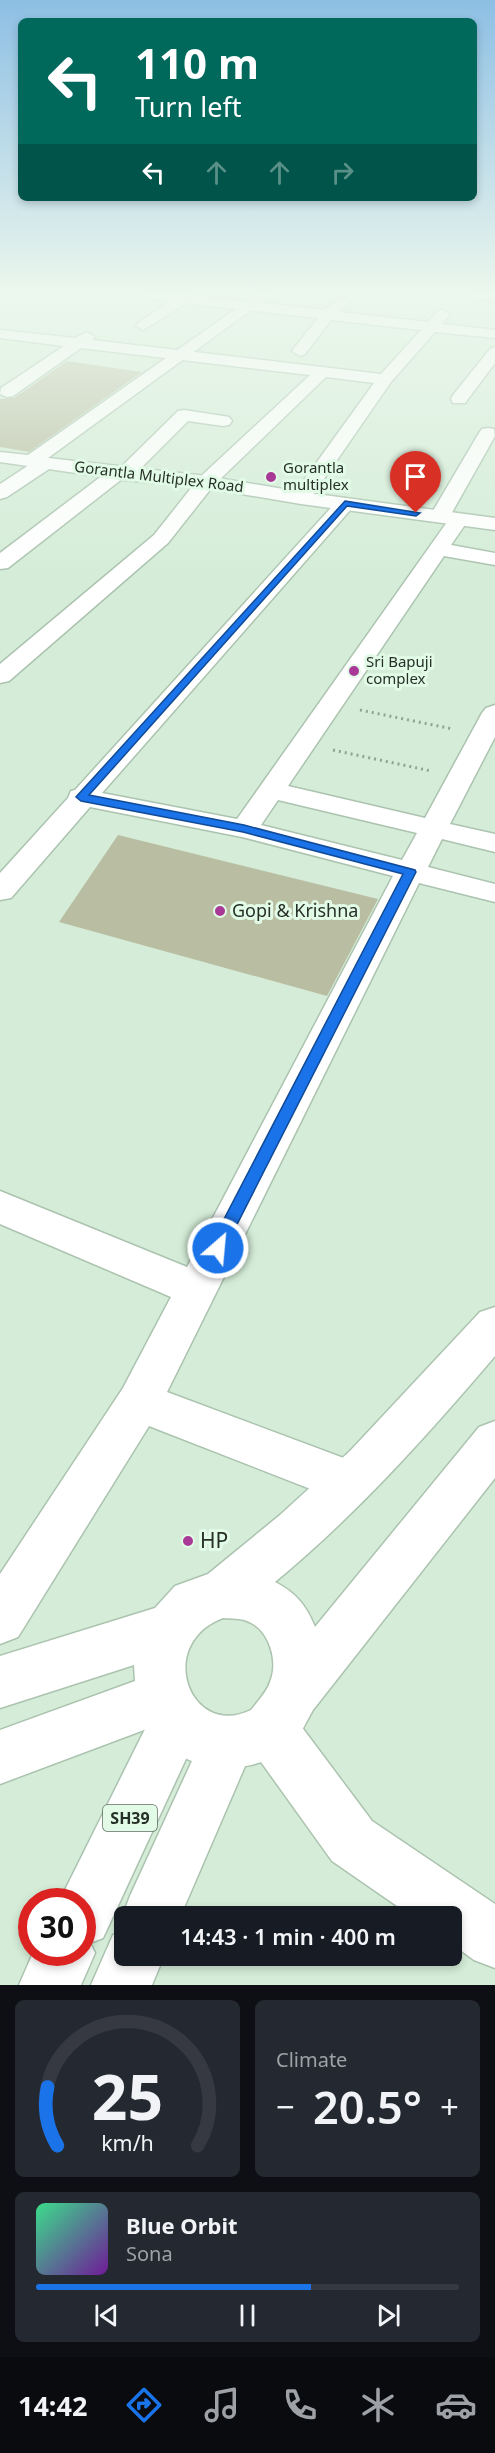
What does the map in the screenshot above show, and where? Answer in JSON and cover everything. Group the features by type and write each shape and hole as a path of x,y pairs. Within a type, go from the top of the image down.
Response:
{"street":[{"path":"7,392 15,387"},
{"path":"0,493 138,387"},
{"path":"0,676 161,539 206,482 307,387"},
{"path":"301,498 380,387"},
{"path":"459,399 468,387"},
{"path":"0,563 121,474 184,414 223,420"},
{"path":"244,829 438,549 449,518 488,433"},
{"name":"Gorantla Multiplex Road","path":"0,457 121,474 206,482 301,498 495,524"},
{"path":"0,891 81,797 345,504"},
{"path":"438,549 495,559"},
{"path":"0,1619 139,1402 410,872 495,713"},
{"path":"271,790 495,843"},
{"path":"81,797 244,829 495,893"},
{"path":"0,1207 196,1289"},
{"path":"495,1325 417,1415 269,1558 223,1593 193,1604 170,1628 162,1649 159,1672 171,1708 201,1737 264,1721 495,1442"},
{"path":"139,1402 349,1482"},
{"path":"157,1906 299,1662 292,1633 275,1610 250,1596 223,1593"},
{"path":"0,1682 170,1628"},
{"path":"0,1757 171,1708"},
{"name":"SH39","path":"94,1888 171,1708"},
{"path":"264,1721 352,1841 495,1939"},
{"path":"49,1985 58,1966"},
{"path":"121,1985 130,1966"}],"path":[{"path":"330,704 462,731"},
{"path":"303,744 461,777"}],"building":[{"path":"30,387 121,387 29,452 0,447 0,399 14,398"},
{"name":"Gopi & Krishna","path":"118,835 378,899 327,996 59,922"}],"place":[{"name":"Gorantla multiplex","path":"271,477"},
{"name":"Sri Bapuji complex","path":"354,671"},
{"name":"Gopi & Krishna","path":"220,911"},
{"name":"HP","path":"188,1541"}],"route":[{"path":"218,1248 410,872 244,829 81,797 345,504 416,513"}]}
